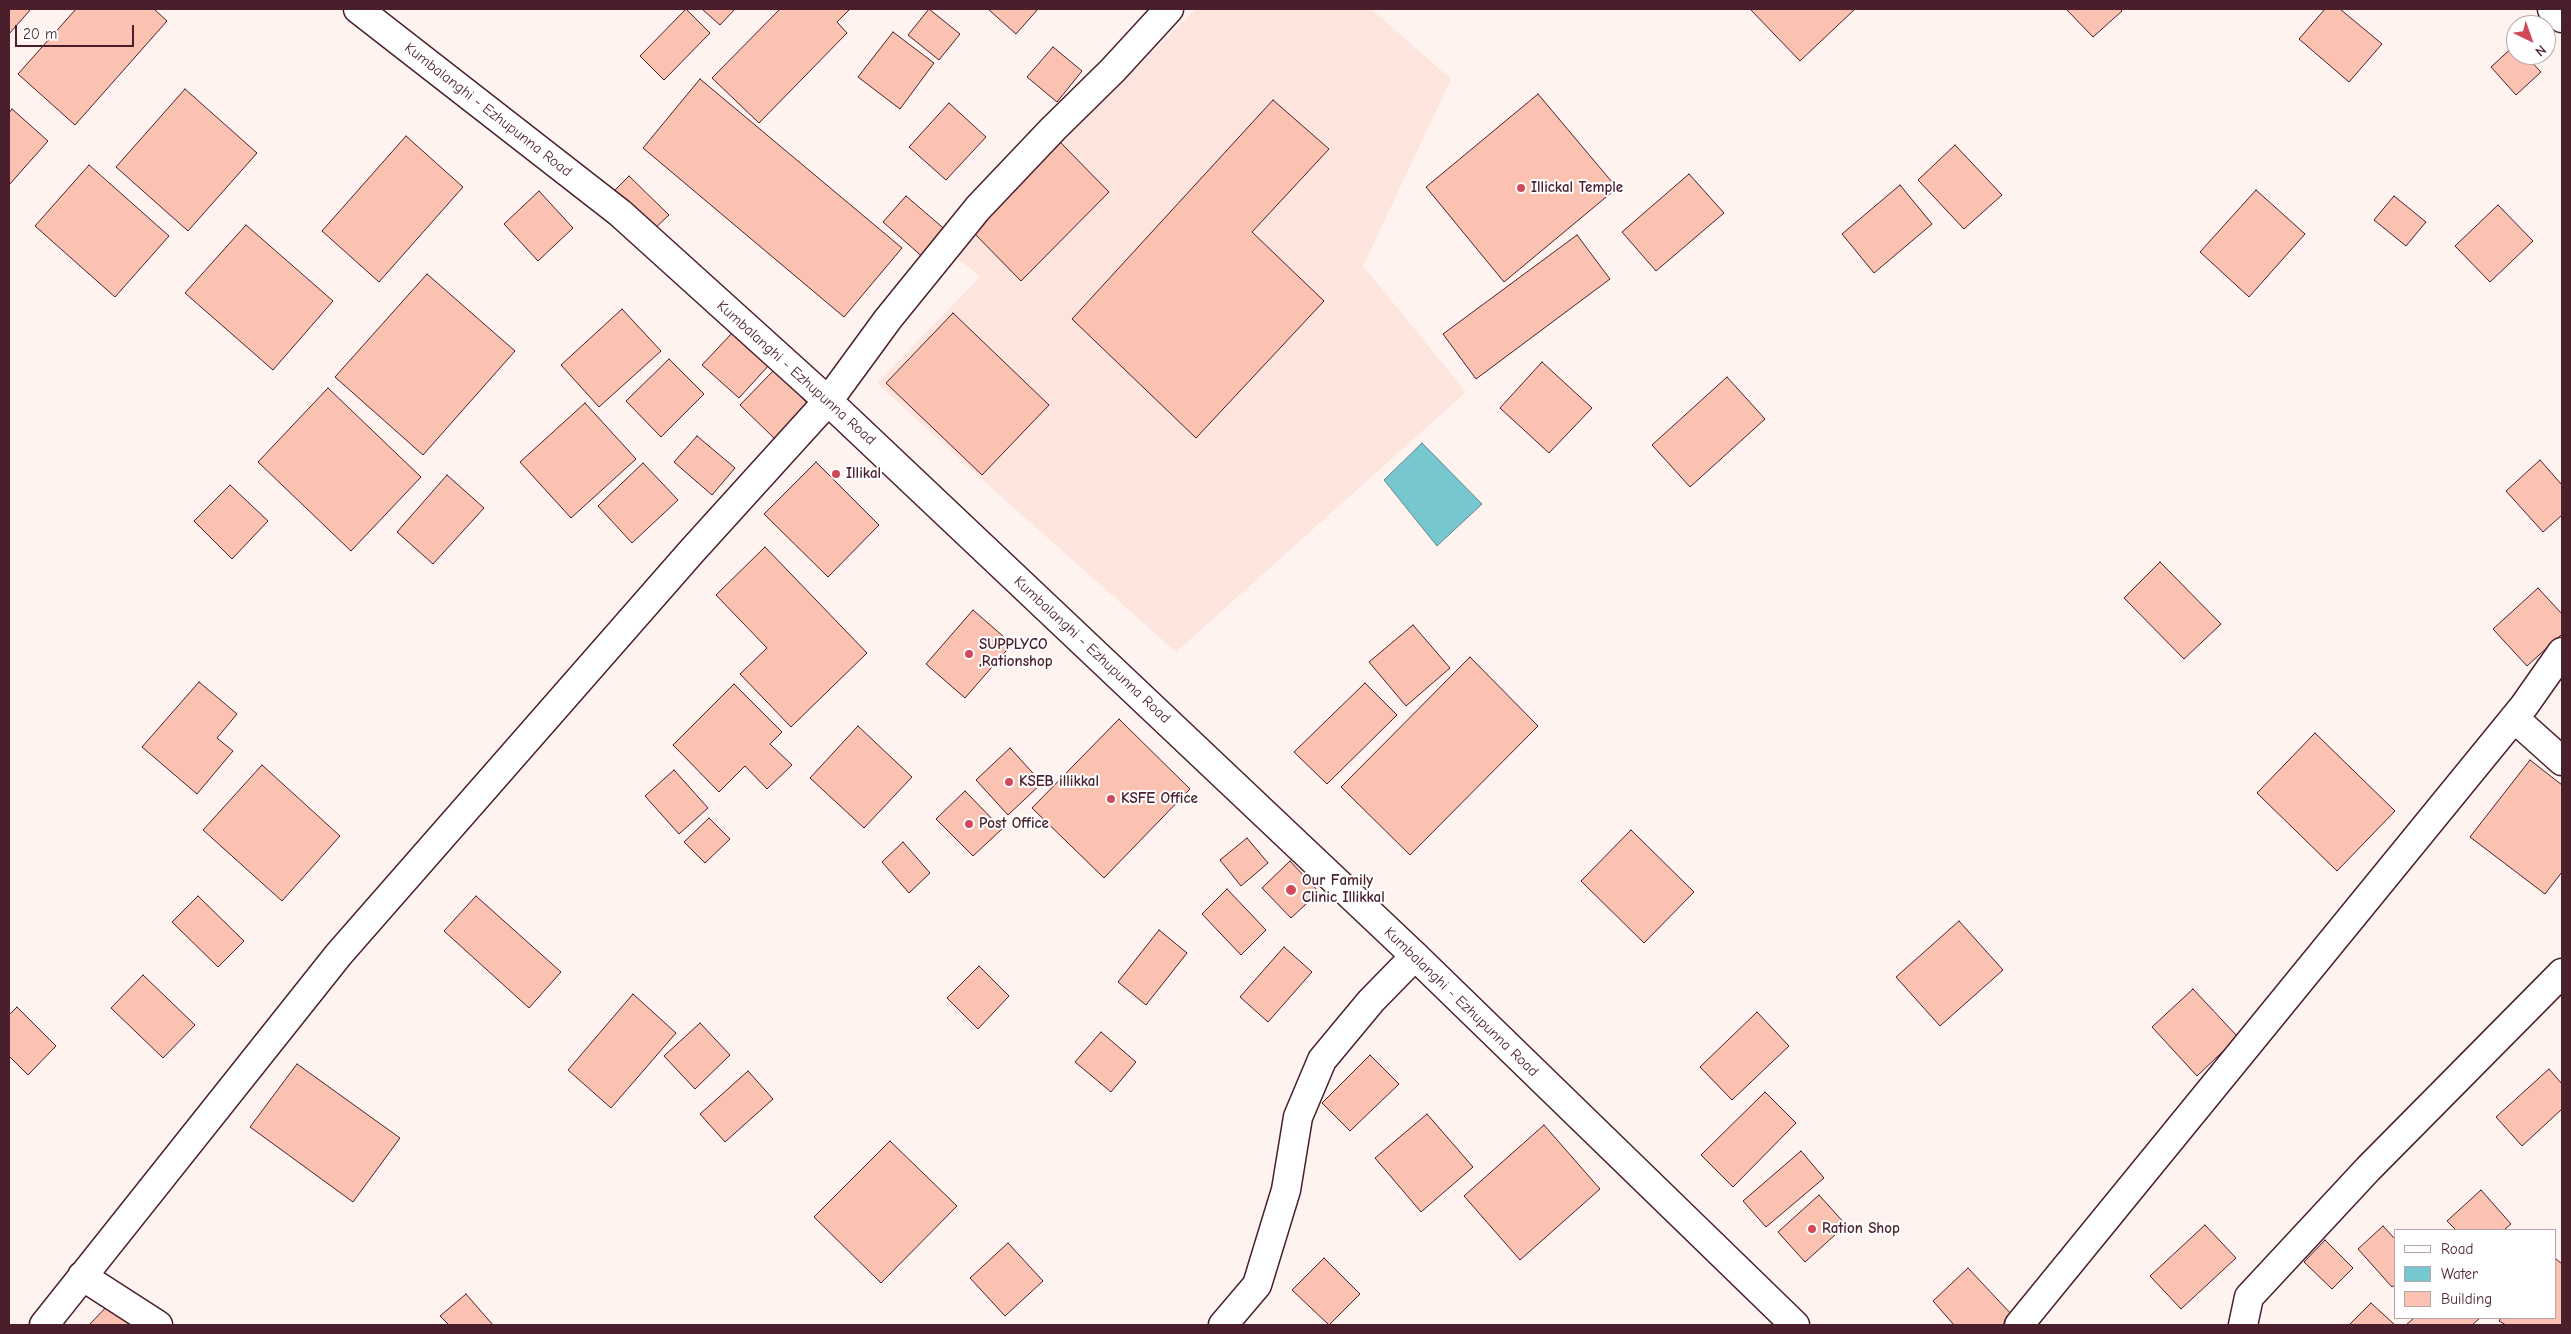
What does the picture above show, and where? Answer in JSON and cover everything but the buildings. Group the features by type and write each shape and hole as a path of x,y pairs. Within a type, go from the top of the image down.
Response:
{"street":[{"name":"Kumbalanghi - Ezhupunna Road","path":"358,9 620,213 828,401 1415,956 1795,1325"},
{"path":"44,1325 339,954 685,558 828,401 888,319 978,208 1052,129 1113,70 1169,9"},
{"path":"2552,9 2562,18"},
{"path":"2020,1325 2514,718 2562,652"},
{"path":"2514,718 2562,761"},
{"path":"1223,1325 1257,1285 1286,1190 1298,1118 1322,1060 1371,1001 1415,956"},
{"path":"2243,1325 2250,1297 2368,1169 2562,973"},
{"path":"82,1276 158,1325"}],"shaded area":[{"path":"1196,9 1371,9 1451,79 1363,266 1466,392 1176,652 987,484 877,383 980,277 950,252"}],"water":[{"path":"1422,443 1482,504 1437,546 1384,480"}],"place":[{"name":"Illickal Temple","path":"1521,188"},
{"name":"Illikal","path":"836,474"},
{"name":"SUPPLYCO ,Rationshop","path":"969,654"},
{"name":"KSEB illikkal","path":"1009,782"},
{"name":"KSFE Office","path":"1111,799"},
{"name":"Post Office","path":"969,824"},
{"name":"Our Family Clinic Illikkal","path":"1291,890"},
{"name":"Ration Shop","path":"1812,1229"}]}
